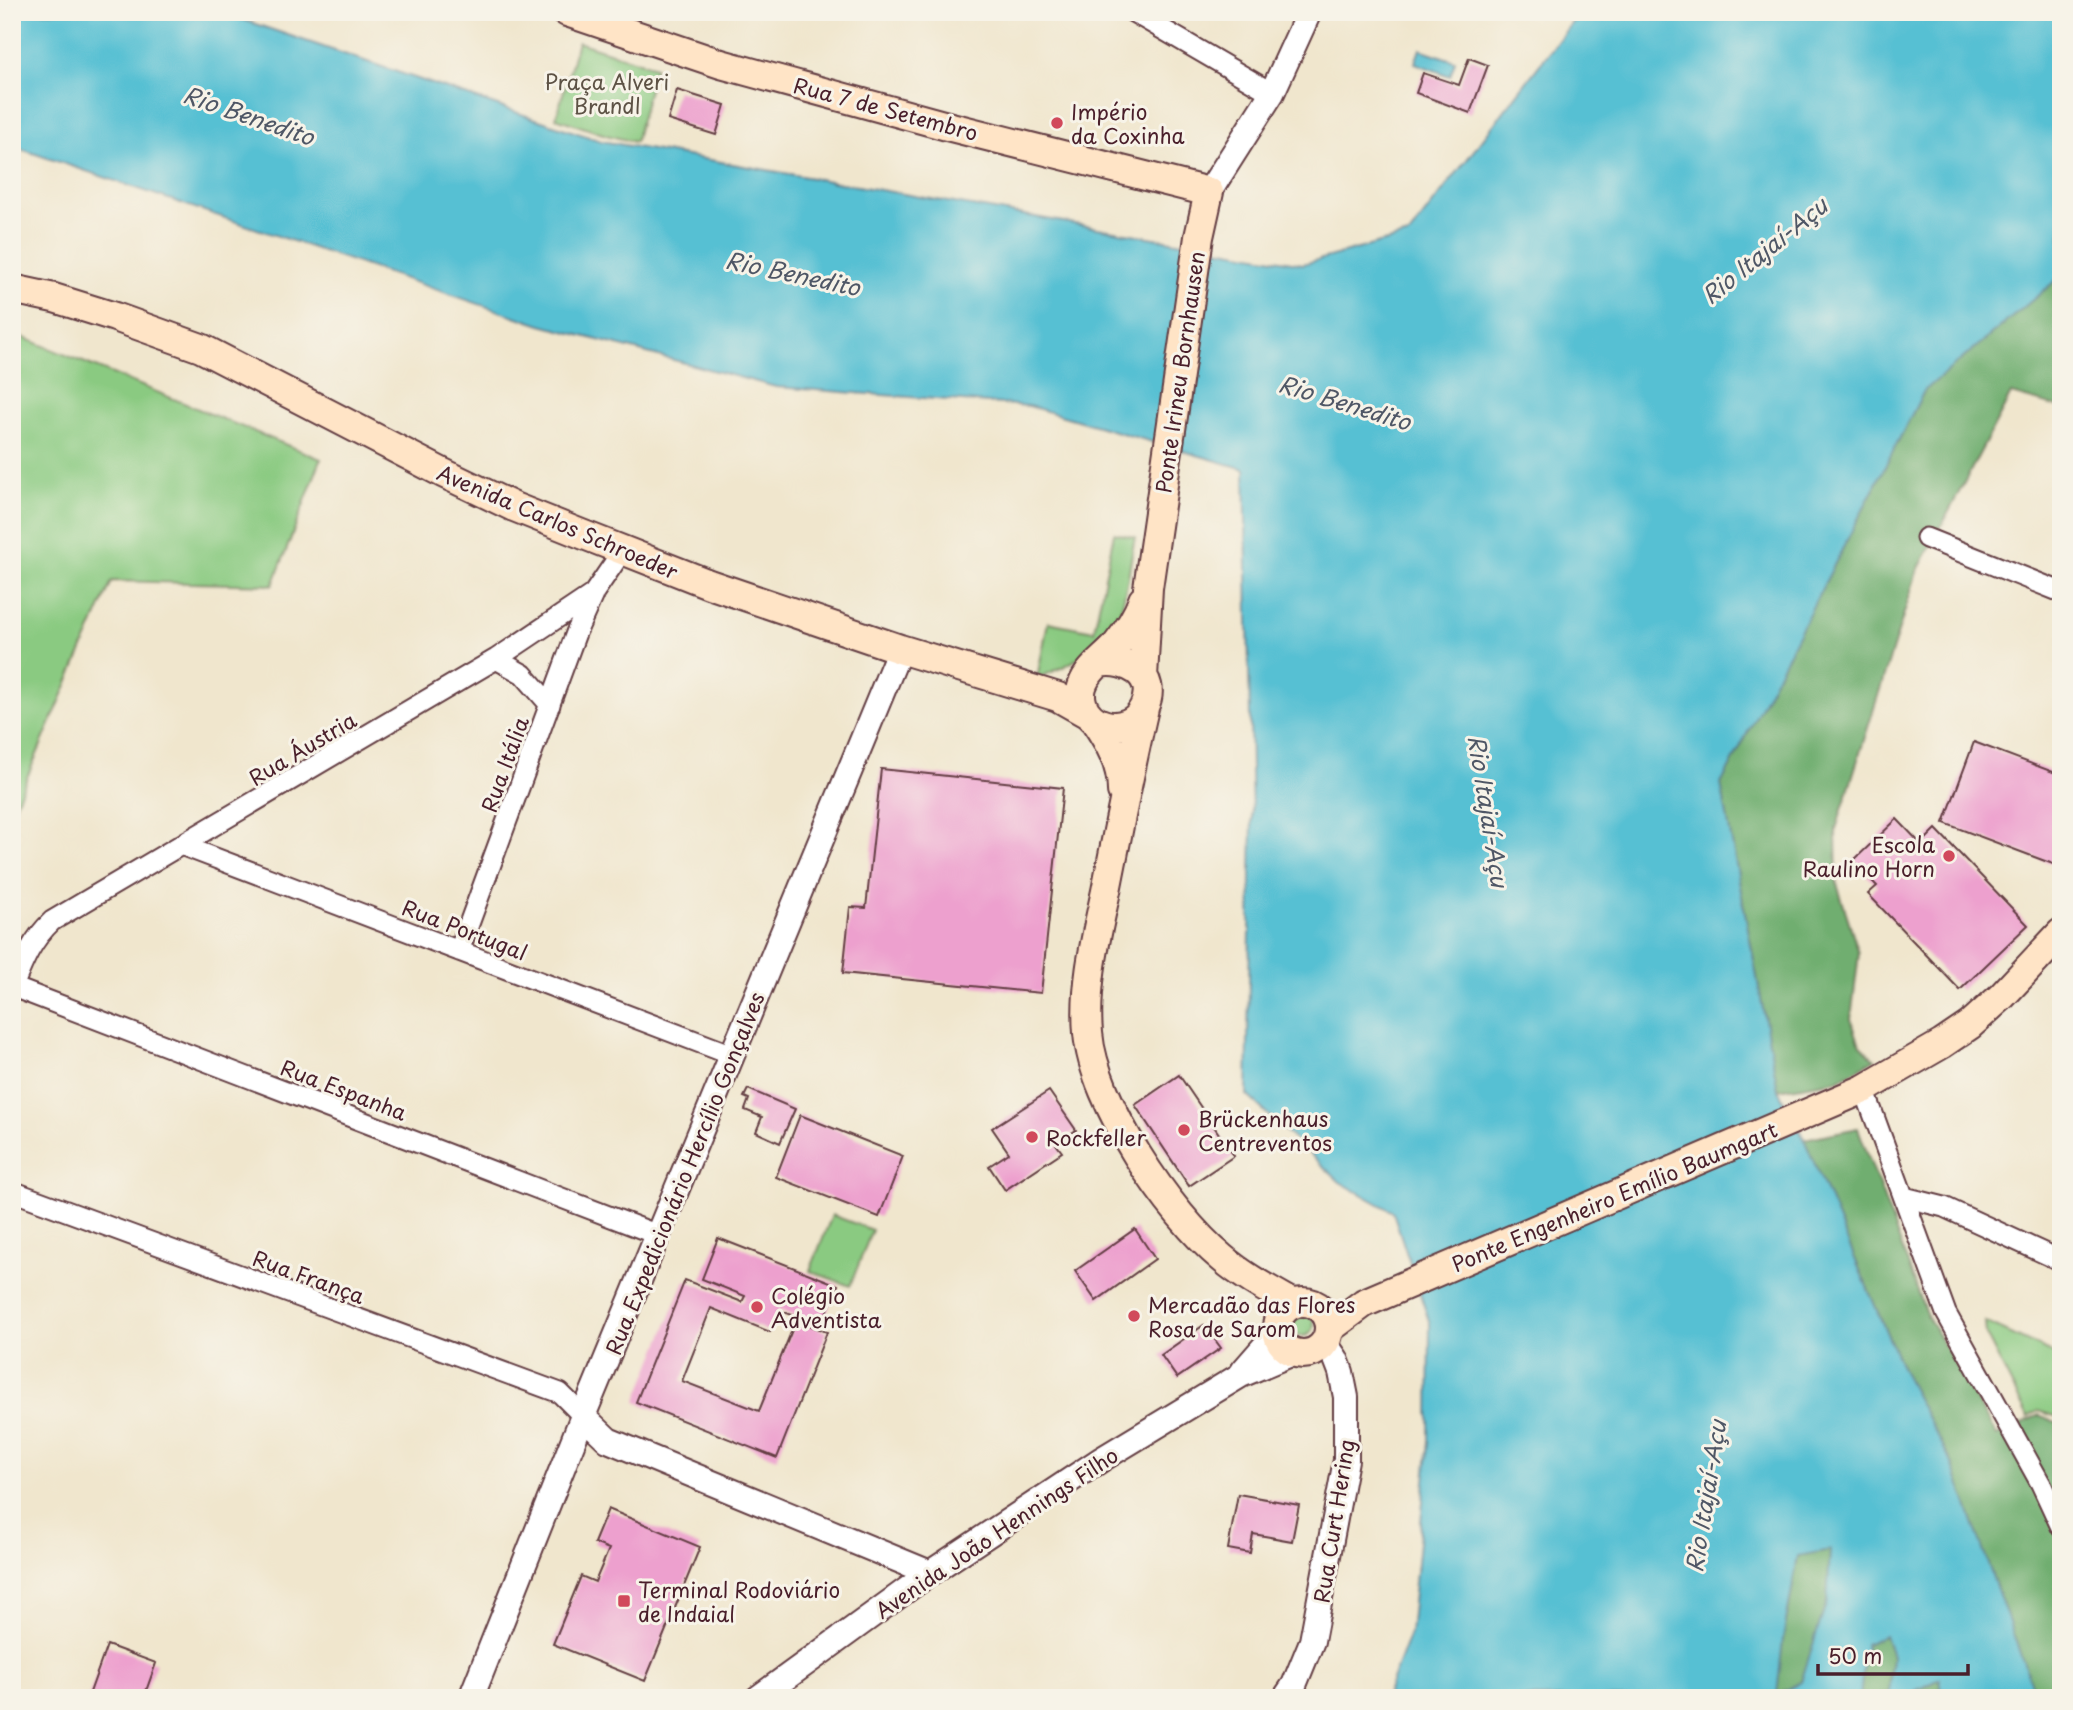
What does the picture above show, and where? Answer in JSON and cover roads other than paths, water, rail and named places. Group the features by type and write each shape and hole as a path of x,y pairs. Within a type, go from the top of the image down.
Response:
{"main road":[{"name":"Rua 7 de Setembro","path":"567,12 634,37 746,71 947,126 1209,191"},
{"name":"Ponte Irineu Bornhausen","path":"1148,588 1199,237 1209,191"},
{"name":"Avenida Carlos Schroeder","path":"12,289 54,298 115,317 201,348 514,507 709,584 900,649 1040,691 1073,704 1091,717"},
{"path":"1122,807 1122,784 1117,761 1108,740 1083,705 1081,693 1084,681 1129,628 1148,588"},
{"path":"1143,677 1148,588"},
{"path":"1040,691 1075,681 1095,667 1112,661 1135,668 1143,677 1147,687 1144,708 1087,983 1091,1055 1117,1121 1151,1174 1199,1237 1302,1326"},
{"path":"1091,717 1105,726 1116,727 1137,718 1144,708"},
{"name":"Ponte Engenheiro Emílio Baumgart","path":"1302,1326 1372,1300 1864,1089 1970,1025 2002,996 2061,933"}],"street":[{"path":"1133,12 1272,93"},
{"path":"1209,191 1272,93 1310,12"},
{"path":"1926,538 2061,592"},
{"name":"Rua Áustria","path":"13,988 27,952 37,935 52,921 496,659 593,594 623,550"},
{"name":"Rua Itália","path":"459,951 576,633 593,594"},
{"name":"Rua Expedicionário Hercílio Gonçalves","path":"471,1698 583,1416 900,649"},
{"path":"496,659 523,674 550,705"},
{"name":"Rua Portugal","path":"181,845 732,1055"},
{"name":"Rua Espanha","path":"13,988 658,1235"},
{"path":"1864,1089 1946,1313 2041,1484 2061,1527"},
{"name":"Rua França","path":"12,1191 559,1392 583,1416"},
{"path":"1904,1197 1944,1207 2061,1261"},
{"name":"Avenida João Hennings Filho","path":"758,1698 930,1573 1102,1459 1241,1375 1302,1326"},
{"name":"Rua Curt Hering","path":"1285,1698 1294,1685 1312,1641 1346,1460 1346,1397 1341,1372 1336,1359 1302,1326"},
{"path":"583,1416 608,1440 930,1573"}],"water":[{"path":"12,12 220,12 601,141 1303,264 1409,235 1580,12 2061,12 2061,276 1924,391 1721,784 1778,1090 1804,1139 1905,1376 1951,1461 2036,1698 1943,1698 1940,1679 1915,1691 1914,1698 1889,1698 1892,1656 1885,1635 1866,1644 1860,1698 1385,1698 1410,1633 1429,1441 1430,1324 1393,1212 1340,1182 1247,1095 1252,819 1245,469 1029,406 776,387 541,325 12,146","holes":["1830,1550 1827,1601 1801,1682 1777,1695 1783,1639 1798,1556"]},
{"path":"1420,49 1455,61 1450,76 1415,63"}],"place":[{"name":"Império da Coxinha","path":"1057,123"},
{"name":"Escola Raulino Horn","path":"1949,856"},
{"name":"Brückenhaus Centreventos","path":"1184,1130"},
{"name":"Rockfeller","path":"1032,1137"},
{"name":"Colégio Adventista","path":"757,1307"},
{"name":"Mercadão das Flores Rosa de Sarom","path":"1134,1316"},
{"name":"Terminal Rodoviário de Indaial","path":"624,1601"}],"park label":[{"name":"Praça Alveri Brandl","path":"607,93"}],"water label":[{"name":"Rio Benedito","path":"249,115"},
{"name":"Rio Itajaí-Açu","path":"1764,250"},
{"name":"Rio Benedito","path":"793,273"},
{"name":"Rio Benedito","path":"1345,402"},
{"name":"Rio Itajaí-Açu","path":"1489,811"},
{"name":"Rio Itajaí-Açu","path":"1705,1496"}]}
